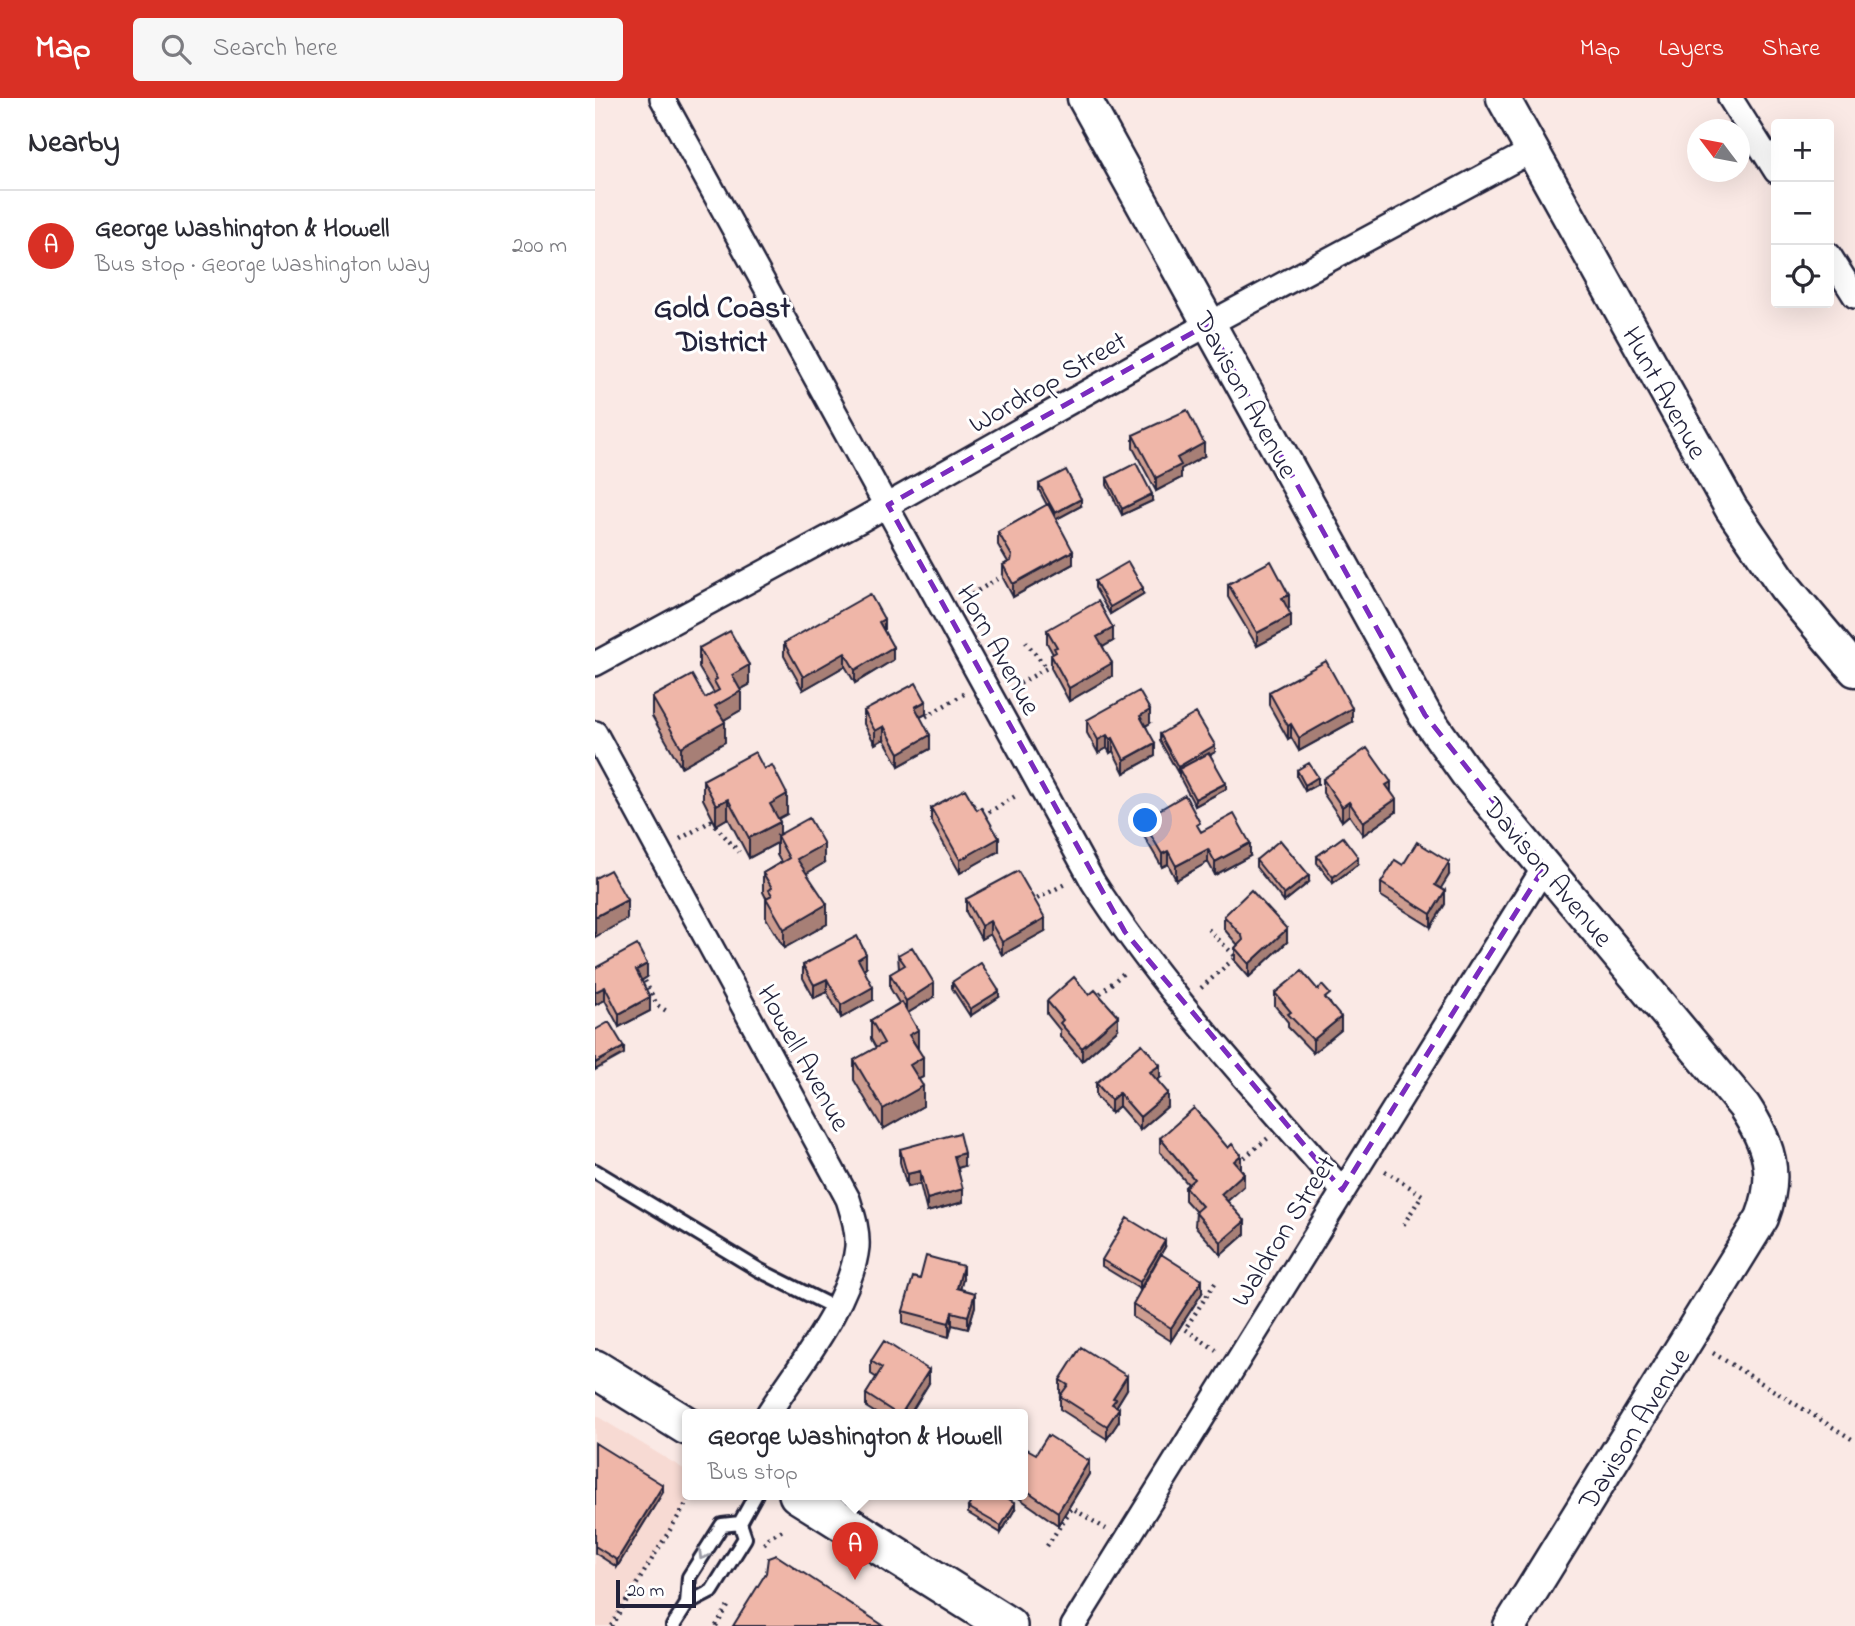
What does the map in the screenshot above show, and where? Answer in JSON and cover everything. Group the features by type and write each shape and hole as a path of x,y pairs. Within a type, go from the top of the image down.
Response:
{"main road":[{"path":"595,1369 682,1423"},
{"path":"808,1500 1008,1626"}],"street":[{"name":"Horn Avenue","path":"662,98 888,505 1093,883 1125,932 1342,1190"},
{"name":"Davison Avenue","path":"1084,98 1425,715 1467,774 1744,1106 1767,1146 1770,1187 1765,1210 1510,1626"},
{"name":"Hunt Avenue","path":"1503,98 1731,508 1785,587 1855,670"},
{"path":"1730,98 1771,164"},
{"name":"Wordrop Street","path":"595,664 888,505 1208,324 1531,151"},
{"path":"1834,263 1855,296"},
{"name":"Howell Avenue","path":"595,733 848,1199 856,1224 857,1245 853,1266 835,1308 771,1409"},
{"name":"Waldron Street","path":"1073,1626 1545,866"}],"lane":[{"path":"595,1171 759,1270 835,1308"},
{"path":"687,1604 712,1591 745,1538 740,1523 753,1500"},
{"path":"673,1626 687,1604 689,1577 722,1525 740,1523"}],"path":[{"path":"966,598 1007,573"},
{"path":"1014,687 1047,668 1025,641"},
{"path":"920,720 964,694"},
{"path":"982,816 1017,795"},
{"path":"676,841 711,821 739,852"},
{"path":"1030,903 1065,884"},
{"path":"1201,988 1236,957 1208,929"},
{"path":"1094,999 1126,971"},
{"path":"645,981 657,1005 668,1012"},
{"path":"1239,1162 1268,1137"},
{"path":"1385,1171 1422,1195 1402,1227"},
{"path":"1215,1283 1185,1329 1217,1350"},
{"path":"1708,1350 1855,1441"},
{"path":"611,1626 688,1500"},
{"path":"1047,1546 1072,1507 1106,1529"}],"highlighted area":[{"path":"1208,324 1425,715 1545,866 1342,1190 1125,932 888,505"}],"shaded area":[{"path":"595,1415 682,1468 682,1500 688,1500 610,1626 595,1626"}],"building":[{"path":"1187,410 1204,443 1177,458 1181,465 1156,478 1133,435"},
{"path":"1136,463 1152,494 1122,509 1107,478"},
{"path":"1066,470 1081,499 1055,513 1039,484"},
{"path":"1048,504 1073,551 1013,584 1003,565 1011,561 1012,556 998,532"},
{"path":"1271,561 1289,595 1282,598 1291,615 1257,633 1228,584"},
{"path":"1128,562 1143,588 1110,607 1095,581"},
{"path":"870,594 884,619 879,622 893,647 855,670 845,653 803,677 784,643"},
{"path":"1098,601 1113,628 1097,637 1112,663 1069,688 1051,655 1056,652 1054,648 1057,647 1047,630"},
{"path":"730,631 749,665 732,675 741,691 715,706 725,722 681,747 652,697 692,675 705,698 719,690 714,681 717,679 699,648"},
{"path":"1326,661 1352,708 1299,738 1291,724 1288,726 1269,692"},
{"path":"916,683 926,701 915,707 930,735 899,753 884,726 875,731 864,711"},
{"path":"1139,691 1150,710 1140,716 1155,743 1124,760 1113,738 1110,739 1107,735 1098,740 1087,720"},
{"path":"1196,713 1215,745 1178,767 1160,734"},
{"path":"1367,748 1391,782 1386,785 1396,799 1363,822 1349,802 1342,807 1323,779"},
{"path":"755,752 764,769 772,765 787,794 770,804 780,822 749,838 728,799 716,805 703,780"},
{"path":"1209,753 1226,783 1195,799 1179,769"},
{"path":"1309,763 1318,777 1305,785 1297,770"},
{"path":"965,789 977,810 981,807 999,838 960,860 931,808"},
{"path":"1185,795 1200,823 1197,825 1201,832 1234,814 1250,843 1215,862 1208,849 1176,866 1168,851 1162,854 1142,820"},
{"path":"809,818 824,844 797,859 827,904 784,929 766,898 772,895 769,890 772,888 763,873 789,858 777,836"},
{"path":"1343,837 1358,857 1333,877 1317,856"},
{"path":"1280,840 1309,875 1284,895 1256,860"},
{"path":"1417,842 1449,862 1435,885 1445,891 1431,914 1381,883 1395,860 1403,865"},
{"path":"610,870 627,900 595,917 595,878"},
{"path":"1018,871 1045,918 1002,942 990,921 981,926 966,899"},
{"path":"1251,890 1287,929 1249,964 1235,948 1243,940 1242,936 1224,916"},
{"path":"857,936 866,954 858,959 873,987 841,1005 827,979 814,985 803,965"},
{"path":"637,945 647,964 636,970 650,997 619,1014 605,987 595,992 595,968"},
{"path":"912,947 934,983 906,1001 890,974 905,965 898,955"},
{"path":"981,963 999,991 970,1009 952,982"},
{"path":"1302,971 1318,990 1322,985 1330,994 1325,998 1341,1017 1313,1040 1288,1014 1291,1012 1275,993"},
{"path":"1074,977 1089,995 1095,990 1118,1016 1082,1048 1060,1023 1063,1020 1047,1001"},
{"path":"902,1002 918,1030 909,1035 923,1057 910,1065 923,1086 883,1109 854,1060 884,1043 871,1020"},
{"path":"609,1022 624,1047 595,1063 595,1030"},
{"path":"1142,1044 1160,1065 1150,1072 1168,1093 1140,1117 1119,1093 1111,1100 1096,1083"},
{"path":"1194,1108 1228,1148 1232,1144 1241,1155 1234,1161 1244,1173 1221,1194 1245,1221 1221,1242 1195,1212 1202,1206 1185,1187 1194,1179 1160,1138"},
{"path":"959,1133 964,1153 954,1156 963,1189 927,1199 920,1171 907,1174 900,1149"},
{"path":"1127,1218 1165,1241 1140,1282 1102,1260"},
{"path":"1161,1254 1202,1280 1171,1328 1133,1304"},
{"path":"926,1256 963,1266 957,1288 975,1293 968,1316 952,1312 949,1323 903,1311 913,1277 920,1279"},
{"path":"884,1341 929,1370 904,1409 889,1409 866,1394 882,1368 871,1361"},
{"path":"1081,1347 1127,1376 1113,1398 1116,1399 1112,1404 1119,1408 1107,1426 1060,1396 1068,1385 1060,1380"},
{"path":"1048,1435 1089,1461 1058,1512 1028,1491 1028,1450 1036,1454"},
{"path":"595,1443 663,1485 617,1560 595,1546"},
{"path":"972,1500 1010,1500 1015,1503 1001,1526 968,1507"},
{"path":"776,1555 884,1626 733,1626 766,1573 768,1558"}],"place":[{"name":"George Washington & Howell","path":"855,1580"}],"district":[{"name":"Gold Coast District","path":"722,324"}]}
